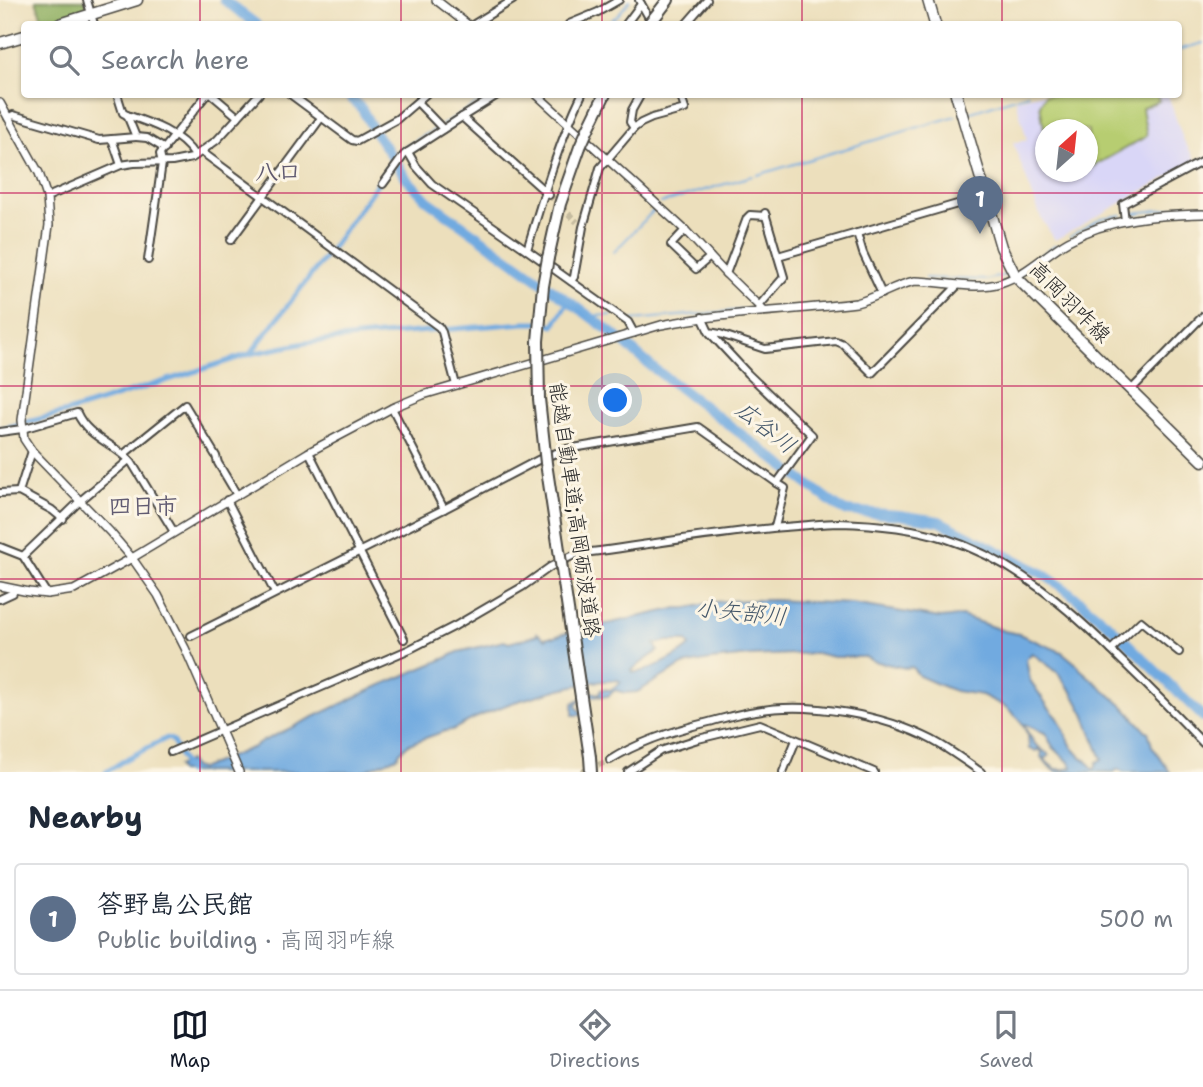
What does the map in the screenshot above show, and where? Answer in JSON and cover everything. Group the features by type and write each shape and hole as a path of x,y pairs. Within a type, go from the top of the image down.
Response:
{"highway":[{"path":"653,21 668,0"},
{"name":"能越自動車道;高岡砺波道路","path":"591,772 540,409 538,341 541,299 560,204 580,147 603,98"}],"main road":[{"path":"92,20 137,0"},
{"path":"928,0 934,21"},
{"path":"0,43 21,37"},
{"name":"高岡羽咋線","path":"957,98 1001,247 1016,277 1203,461"}],"street":[{"path":"87,0 92,20"},
{"path":"436,0 463,21"},
{"path":"479,21 513,0"},
{"path":"576,21 620,0"},
{"path":"689,21 707,0"},
{"path":"628,21 640,2"},
{"path":"640,2 650,21"},
{"path":"118,98 123,113 155,124 182,141 195,156"},
{"path":"148,260 162,163 160,154 206,98"},
{"path":"214,98 238,117"},
{"path":"47,197 121,165 183,161 195,156 255,98"},
{"path":"295,98 357,141 397,119 422,98"},
{"path":"383,184 408,152 441,126 462,117 493,98"},
{"path":"540,98 685,230 761,309"},
{"path":"527,250 568,124 580,98"},
{"path":"634,128 630,122 632,110 639,98"},
{"path":"571,281 574,277 580,225 600,168 634,128 652,118 685,109 681,98"},
{"path":"0,103 39,173 47,197 49,225 22,425 24,439 32,451 132,558 168,611 239,772"},
{"path":"418,103 441,126"},
{"path":"8,118 13,115 99,140 147,138 165,149"},
{"path":"127,115 136,137"},
{"path":"462,117 547,193"},
{"path":"231,240 321,118"},
{"path":"112,139 121,165"},
{"path":"202,152 439,327 456,385"},
{"path":"408,152 432,184 628,322 631,334"},
{"path":"1125,221 1123,204 1203,161"},
{"path":"778,256 985,196"},
{"path":"726,274 747,218 750,215 765,215 784,277 761,309"},
{"path":"0,586 47,594 74,590 309,452 392,408 456,385 661,324 761,309 856,303 915,281 983,286 998,284 1016,277 1070,240 1091,230 1163,215 1203,216"},
{"path":"685,230 671,245 696,269 710,257"},
{"path":"857,233 881,292"},
{"path":"709,332 765,349 836,341 843,344 872,373 958,285"},
{"path":"1131,390 1203,316"},
{"path":"702,317 709,332 812,435 776,483"},
{"path":"23,556 185,405 237,495"},
{"path":"392,408 444,509"},
{"path":"0,432 77,413 83,426 127,457 174,532"},
{"path":"191,636 540,459 568,449 698,427 785,488 775,527"},
{"path":"19,492 32,451"},
{"path":"309,452 404,639"},
{"path":"0,493 19,492 63,519"},
{"path":"227,500 275,593"},
{"path":"171,752 410,649 455,626 522,587 550,567 576,554 775,527 838,523 920,531 974,549 1006,565 1060,603 1171,708 1203,743"},
{"path":"0,547 23,556 47,594"},
{"path":"0,599 13,593 14,589"},
{"path":"1111,650 1141,621 1179,652"},
{"path":"610,760 630,748 688,727 757,710 791,708 844,712 895,725 930,739 981,772"},
{"path":"628,772 660,751 760,724 874,772"},
{"path":"783,772 796,740"}],"shaded area":[{"path":"1169,98 1183,139 1196,161 1055,240 1041,218 1013,143 1027,140 1016,100"}],"green space":[{"path":"36,0 85,0 88,7 87,10 43,21"},
{"path":"1044,98 1158,98 1159,101 1142,108 1147,136 1098,163 1098,119 1042,119 1040,105"}],"water":[{"name":"小矢部川","path":"723,601 852,604 940,618 962,616 1019,634 1062,652 1148,731 1152,746 1170,772 1124,772 1118,769 1114,772 1058,772 1052,769 1041,757 1042,752 1029,749 1028,735 1020,720 1006,707 982,695 942,686 919,676 912,667 905,668 865,657 833,657 816,653 750,656 683,665 637,692 615,690 608,696 583,699 576,705 583,715 573,715 573,703 592,692 599,694 602,689 610,690 621,682 592,682 560,689 511,703 452,730 409,744 397,757 362,772 180,772 177,766 189,761 193,767 200,769 254,747 379,686 458,652 504,641 509,643 537,633 546,639 576,629 678,608","holes":["687,641 690,646 663,663 633,672 632,670 658,651 655,644","1032,653 1058,673 1071,690 1102,759 1097,762 1095,769 1072,747 1058,718 1030,680 1026,659","1023,725 1045,733 1053,747 1072,768 1056,769 1050,765 1043,758 1049,755 1035,744"]}],"waterway":[{"name":"広谷川","path":"224,0 252,21"},
{"path":"609,21 617,16 630,0"},
{"path":"1182,49 1203,43"},
{"name":"広谷川","path":"351,98 362,109 407,179 427,200 584,312 652,367 838,507 846,511 939,521 1043,574 1111,627 1203,717"},
{"path":"442,125 486,98"},
{"path":"968,113 1015,98"},
{"path":"757,175 956,116"},
{"path":"393,161 403,148 437,128"},
{"path":"250,354 329,252 393,161"},
{"path":"661,203 752,176"},
{"path":"1128,214 1189,206 1203,207"},
{"path":"614,252 657,207"},
{"path":"1070,236 1102,218 1122,215"},
{"path":"1023,268 1056,245"},
{"path":"925,278 986,280 1009,274"},
{"path":"0,429 71,411 250,354 305,343 524,323 547,323 553,326 569,301"},
{"path":"632,320 756,309"},
{"path":"589,316 612,315"},
{"path":"106,772 167,738 172,740 188,772"}],"tunnel":[{"path":"549,195 577,222"},
{"path":"582,772 610,760"}],"place":[{"name":"答野島公民館","path":"980,234"}],"district":[{"name":"八口","path":"278,172"},
{"name":"四日市","path":"143,506"}]}
